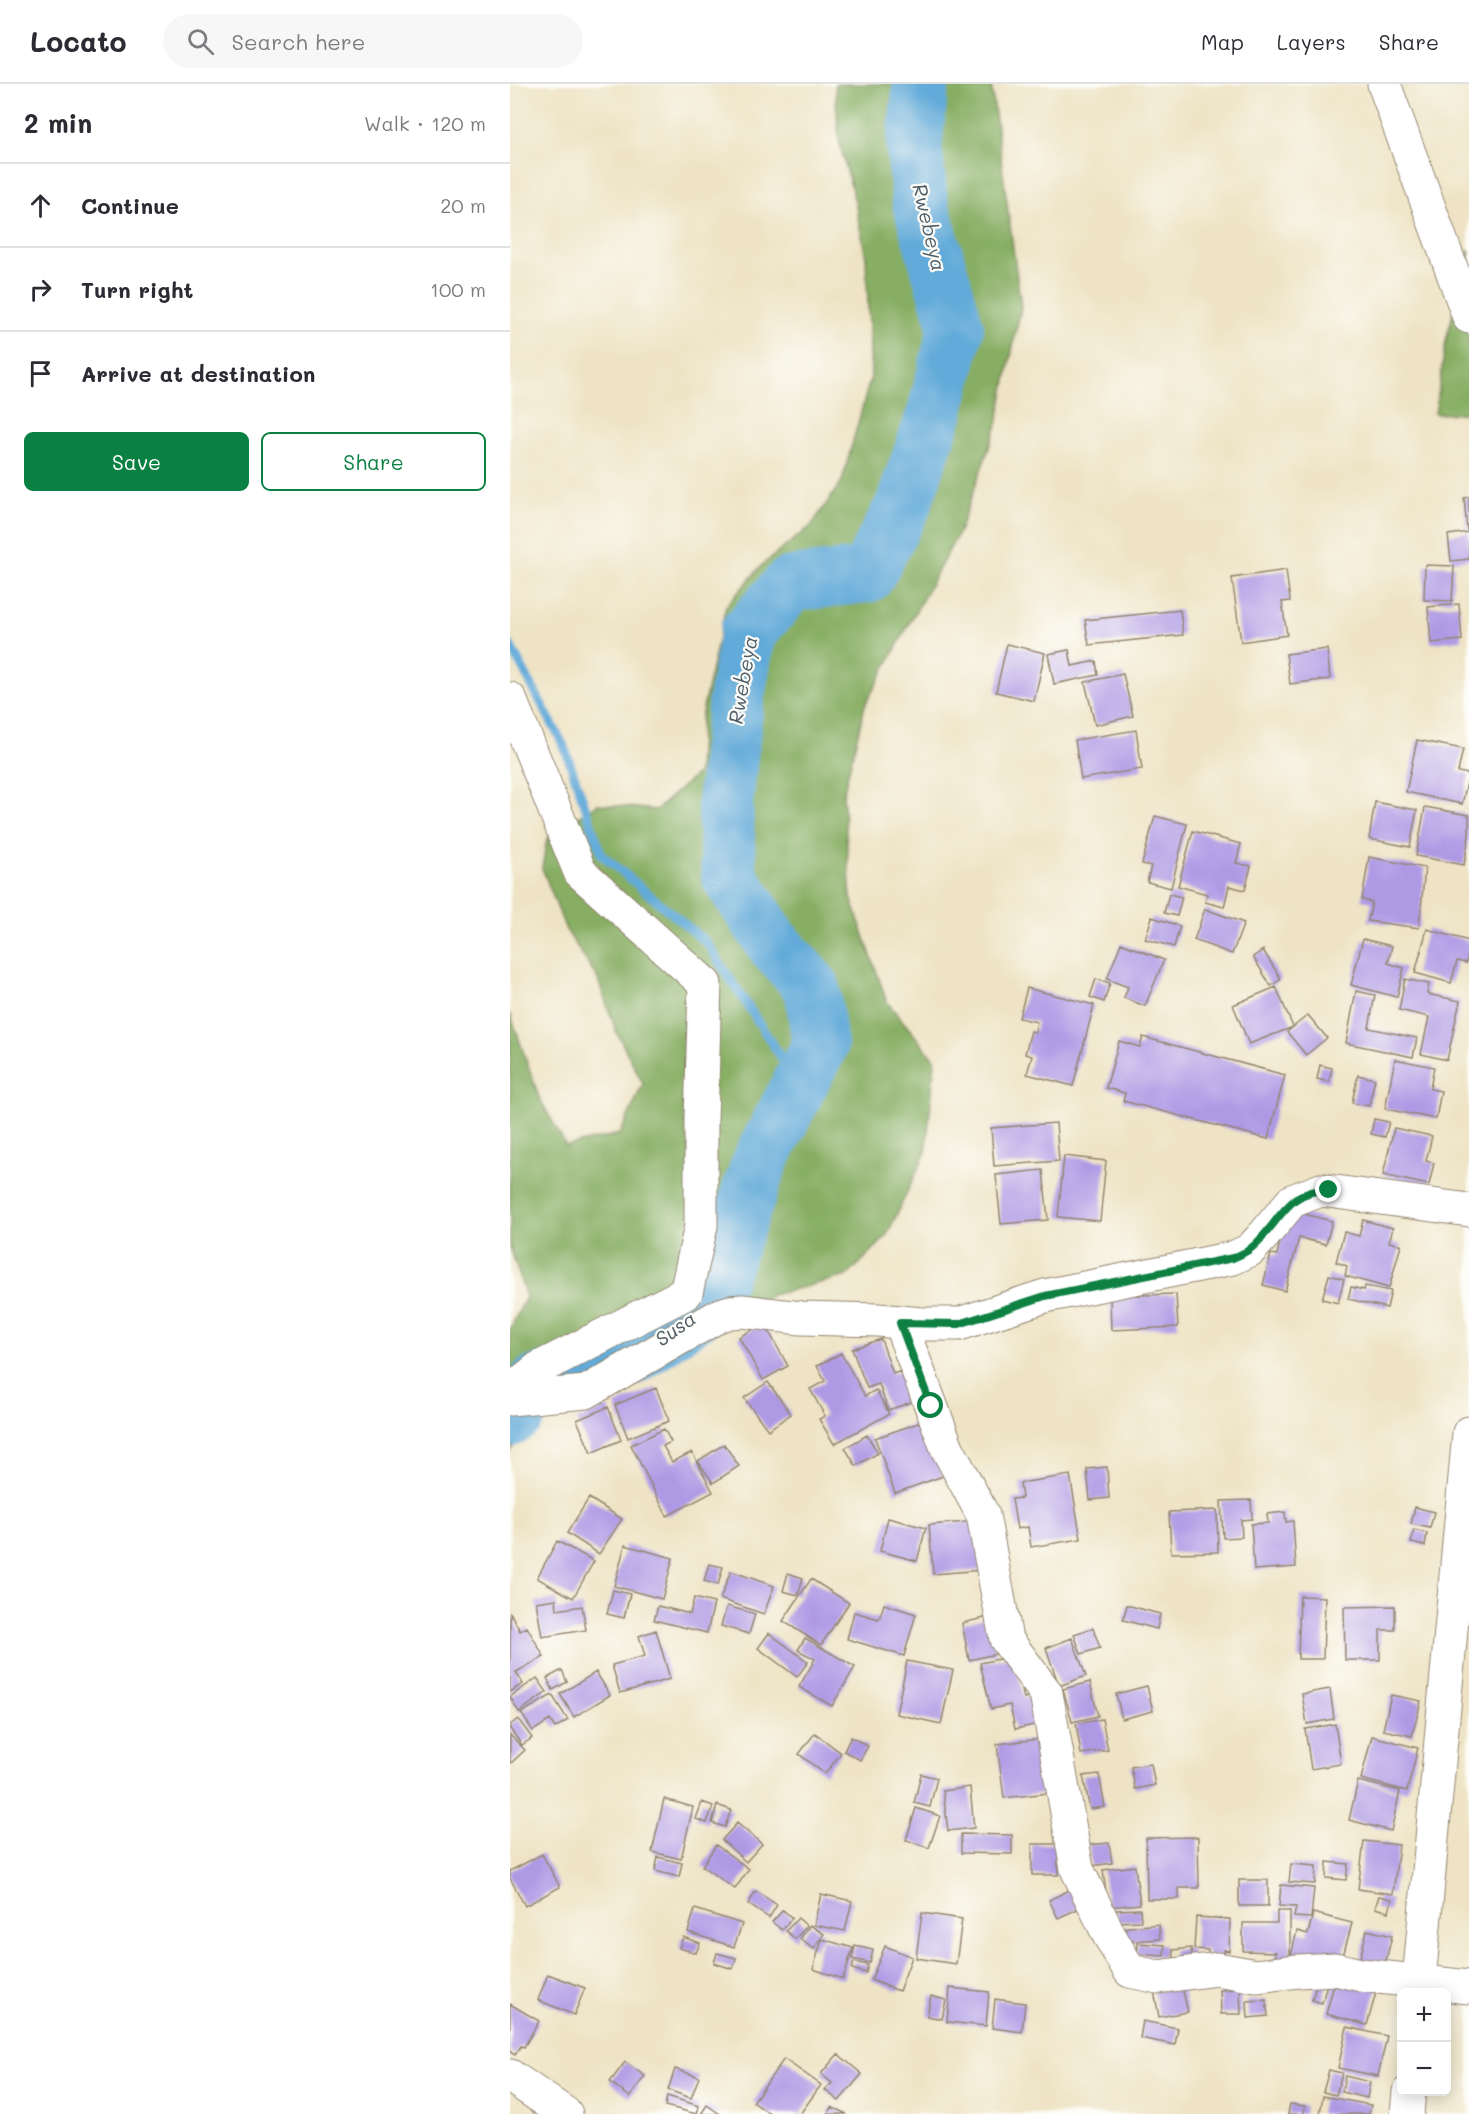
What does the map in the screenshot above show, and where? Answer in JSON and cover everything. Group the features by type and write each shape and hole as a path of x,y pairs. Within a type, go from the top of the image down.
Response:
{"street":[{"path":"1384,84 1469,317"},
{"path":"510,699 580,872 705,984 701,1226 686,1293 539,1368 520,1396"},
{"path":"520,1396 586,1392 720,1315 730,1312 900,1323 959,1324 1045,1296 1233,1258 1250,1250 1292,1201 1321,1190 1469,1210"},
{"path":"900,1323 947,1448 983,1515 1006,1639 1047,1693 1077,1869 1109,1935 1130,1971 1158,1977 1217,1969 1256,1976 1335,1969 1419,1986 1469,1987"},
{"path":"1419,1986 1464,1562 1469,1433"},
{"path":"510,2076 566,2114"},
{"path":"1407,2114 1409,2096"}],"green space":[{"path":"835,84 991,84 1021,307 997,425 959,532 865,705 843,795 851,898 887,1002 935,1060 926,1152 886,1237 847,1276 772,1295 717,1332 565,1408 523,1436 510,1451 510,1329 526,1297 510,1247 510,1013 539,1097 566,1146 620,1134 643,1084 617,1033 597,977 566,930 542,868 547,839 598,804 656,810 698,773 701,717 726,606 762,565 811,526 842,481 871,376 866,258 855,202 839,141"},
{"path":"1469,249 1469,413 1435,414 1446,341"}],"building":[{"path":"1469,497 1469,530 1467,530 1464,498"},
{"path":"1469,532 1469,559 1451,561 1448,535"},
{"path":"1425,565 1454,566 1452,601 1424,600"},
{"path":"1286,570 1290,601 1282,602 1287,635 1241,642 1232,578"},
{"path":"1459,604 1462,640 1431,643 1428,607"},
{"path":"1180,610 1183,635 1089,645 1085,620"},
{"path":"1007,644 1045,653 1034,701 996,692"},
{"path":"1327,649 1330,679 1290,684 1286,654"},
{"path":"1069,650 1072,666 1096,661 1098,675 1054,684 1048,654"},
{"path":"1123,674 1133,716 1095,725 1085,682"},
{"path":"1136,730 1142,769 1081,779 1075,740"},
{"path":"1417,740 1463,749 1458,772 1469,774 1462,804 1406,792"},
{"path":"1375,802 1417,810 1410,847 1369,839"},
{"path":"1425,807 1469,815 1469,836 1464,865 1416,856"},
{"path":"1155,816 1187,824 1171,888 1147,882 1151,866 1142,864"},
{"path":"1193,831 1241,844 1236,863 1251,866 1245,890 1229,886 1224,907 1205,902 1207,894 1178,886"},
{"path":"1369,857 1425,868 1419,928 1368,921 1372,902 1362,900"},
{"path":"1169,894 1182,897 1177,916 1164,913"},
{"path":"1205,909 1244,923 1232,954 1194,940"},
{"path":"1152,917 1180,926 1174,947 1145,939"},
{"path":"1427,929 1469,941 1466,963 1457,961 1451,983 1415,973"},
{"path":"1363,939 1392,946 1388,963 1404,968 1397,997 1351,985"},
{"path":"1121,943 1164,960 1145,1006 1124,998 1128,987 1107,979"},
{"path":"1263,950 1281,979 1271,986 1253,957"},
{"path":"1096,979 1110,983 1104,1002 1090,997"},
{"path":"1405,979 1429,984 1427,994 1460,1001 1447,1060 1421,1054 1429,1017 1399,1010"},
{"path":"1276,987 1293,1027 1249,1044 1233,1005"},
{"path":"1027,988 1094,1005 1073,1086 1027,1074 1032,1056 1025,1054 1031,1031 1035,1032 1037,1022 1019,1018"},
{"path":"1356,991 1375,995 1369,1028 1417,1038 1413,1057 1346,1043"},
{"path":"1308,1015 1327,1038 1306,1055 1287,1032"},
{"path":"1143,1037 1285,1075 1268,1139 1123,1101 1125,1093 1106,1088 1119,1041 1140,1047"},
{"path":"1395,1059 1434,1067 1430,1089 1441,1091 1436,1119 1385,1109"},
{"path":"1320,1065 1332,1068 1329,1082 1317,1079"},
{"path":"1358,1075 1375,1079 1369,1106 1352,1103"},
{"path":"1374,1119 1389,1122 1385,1137 1371,1134"},
{"path":"1056,1123 1059,1161 994,1166 991,1128"},
{"path":"1394,1128 1432,1136 1426,1161 1434,1163 1429,1185 1383,1175"},
{"path":"1064,1156 1106,1161 1100,1221 1058,1217"},
{"path":"1043,1170 1048,1220 1001,1224 996,1175"},
{"path":"1287,1210 1332,1221 1326,1244 1299,1238 1285,1291 1263,1285 1271,1254 1277,1255"},
{"path":"1363,1220 1393,1228 1389,1242 1401,1245 1389,1288 1345,1276 1347,1266 1336,1262 1344,1232 1359,1236"},
{"path":"1329,1275 1344,1279 1338,1303 1322,1299"},
{"path":"1365,1286 1391,1291 1387,1308 1348,1299 1351,1287 1364,1290"},
{"path":"1176,1294 1178,1327 1111,1330 1110,1296"},
{"path":"764,1323 788,1366 763,1380 739,1337"},
{"path":"881,1339 893,1374 901,1371 912,1402 888,1410 879,1384 867,1388 852,1349"},
{"path":"841,1353 865,1396 876,1390 889,1414 834,1444 819,1419 825,1416 810,1389 825,1381 817,1366"},
{"path":"768,1382 791,1414 768,1430 744,1398"},
{"path":"656,1388 669,1421 628,1438 615,1405"},
{"path":"608,1407 621,1440 591,1453 577,1420"},
{"path":"924,1421 943,1476 895,1493 875,1438"},
{"path":"664,1429 671,1442 663,1446 672,1462 692,1452 713,1492 667,1516 631,1445"},
{"path":"867,1435 878,1453 856,1466 845,1448"},
{"path":"724,1444 739,1466 713,1483 698,1461"},
{"path":"1107,1467 1109,1498 1090,1500 1087,1469"},
{"path":"1070,1475 1081,1539 1031,1547 1028,1527 1017,1529 1012,1499 1022,1498 1020,1483"},
{"path":"589,1498 622,1519 599,1554 567,1533"},
{"path":"1251,1500 1252,1519 1241,1520 1242,1537 1223,1538 1221,1501"},
{"path":"1415,1507 1434,1512 1430,1528 1411,1524"},
{"path":"1217,1510 1218,1552 1171,1553 1169,1512"},
{"path":"1285,1512 1286,1522 1293,1521 1296,1567 1254,1570 1251,1524 1268,1523 1267,1514"},
{"path":"888,1518 926,1528 917,1561 880,1551"},
{"path":"979,1521 983,1570 933,1574 929,1525"},
{"path":"1414,1530 1427,1533 1425,1546 1411,1543"},
{"path":"557,1541 594,1561 573,1598 537,1578"},
{"path":"625,1545 673,1558 662,1599 614,1586"},
{"path":"709,1564 723,1567 718,1585 704,1581"},
{"path":"731,1571 774,1586 764,1614 720,1599"},
{"path":"788,1573 803,1578 798,1595 783,1591"},
{"path":"811,1579 849,1603 821,1645 783,1621"},
{"path":"613,1590 630,1594 624,1618 607,1614"},
{"path":"1300,1596 1325,1597 1323,1659 1298,1659"},
{"path":"694,1598 714,1603 707,1633 654,1620 658,1606 690,1614"},
{"path":"556,1599 557,1610 582,1606 586,1630 542,1637 536,1602"},
{"path":"884,1604 916,1614 904,1656 847,1639 854,1612 879,1619"},
{"path":"1127,1605 1160,1614 1157,1629 1123,1620"},
{"path":"727,1606 755,1614 749,1634 721,1626"},
{"path":"1395,1606 1395,1630 1380,1630 1380,1660 1345,1660 1344,1607"},
{"path":"510,1612 520,1631 527,1627 544,1657 516,1672 523,1684 510,1692"},
{"path":"989,1617 996,1654 969,1660 962,1623"},
{"path":"1093,1628 1100,1648 1081,1654 1074,1634"},
{"path":"656,1630 670,1679 620,1693 612,1665 645,1656 639,1636"},
{"path":"769,1633 808,1662 797,1677 758,1648"},
{"path":"805,1638 855,1667 832,1706 799,1687 815,1659 798,1650"},
{"path":"1072,1638 1086,1676 1059,1686 1046,1648"},
{"path":"1014,1656 1024,1698 1038,1695 1044,1723 1015,1729 1010,1705 991,1709 980,1663"},
{"path":"907,1661 953,1670 941,1724 896,1714"},
{"path":"562,1670 567,1682 553,1690 547,1678"},
{"path":"596,1672 610,1695 574,1717 560,1694"},
{"path":"537,1678 547,1692 519,1712 510,1697"},
{"path":"1090,1682 1098,1716 1072,1722 1063,1689"},
{"path":"1147,1686 1153,1711 1122,1719 1116,1694"},
{"path":"1330,1689 1334,1719 1307,1724 1302,1694"},
{"path":"552,1695 568,1720 555,1728 550,1720 533,1731 521,1713"},
{"path":"1391,1695 1421,1701 1412,1736 1383,1730"},
{"path":"518,1719 532,1738 522,1745 510,1729 510,1725"},
{"path":"1102,1719 1108,1750 1081,1754 1076,1724"},
{"path":"1335,1724 1341,1764 1311,1769 1305,1729"},
{"path":"815,1733 841,1753 825,1774 799,1754"},
{"path":"510,1735 525,1750 510,1764"},
{"path":"1372,1736 1418,1748 1407,1791 1361,1779"},
{"path":"851,1737 868,1746 860,1760 844,1751"},
{"path":"1040,1739 1048,1793 1004,1798 997,1744"},
{"path":"1151,1764 1155,1785 1135,1789 1131,1767"},
{"path":"921,1774 937,1778 930,1807 914,1803"},
{"path":"1099,1774 1105,1807 1090,1809 1083,1776"},
{"path":"1358,1781 1400,1791 1391,1831 1349,1820"},
{"path":"970,1787 974,1828 948,1831 943,1791"},
{"path":"664,1799 693,1807 681,1859 652,1852"},
{"path":"702,1802 713,1806 707,1823 696,1819"},
{"path":"717,1805 731,1810 725,1827 712,1823"},
{"path":"916,1808 940,1816 929,1848 906,1840"},
{"path":"737,1823 762,1844 746,1862 722,1840"},
{"path":"961,1834 1012,1835 1012,1854 961,1853"},
{"path":"1198,1837 1199,1888 1179,1888 1179,1899 1147,1899 1146,1838"},
{"path":"1364,1841 1399,1845 1393,1894 1358,1889"},
{"path":"1109,1843 1112,1863 1091,1866 1089,1845"},
{"path":"1032,1844 1058,1844 1058,1875 1032,1875"},
{"path":"716,1845 749,1869 735,1889 702,1866"},
{"path":"542,1854 560,1887 525,1906 510,1878 510,1871"},
{"path":"658,1857 682,1863 679,1877 655,1871"},
{"path":"1327,1862 1348,1864 1346,1880 1326,1878"},
{"path":"1291,1864 1316,1866 1315,1884 1289,1882"},
{"path":"1135,1866 1140,1904 1108,1907 1103,1870"},
{"path":"1239,1880 1268,1880 1268,1906 1239,1906"},
{"path":"1281,1885 1314,1888 1311,1918 1294,1917 1296,1907 1279,1906"},
{"path":"1071,1889 1080,1908 1058,1918 1049,1900"},
{"path":"756,1891 777,1905 769,1918 748,1904"},
{"path":"821,1894 852,1901 845,1931 814,1925"},
{"path":"1379,1896 1392,1899 1389,1912 1375,1908"},
{"path":"695,1909 742,1924 734,1947 688,1932"},
{"path":"1140,1909 1141,1921 1118,1922 1116,1910"},
{"path":"783,1910 792,1918 782,1930 772,1922"},
{"path":"1277,1911 1290,1911 1290,1960 1275,1960 1276,1952 1243,1951 1243,1923 1277,1923"},
{"path":"922,1913 962,1919 956,1964 916,1958"},
{"path":"1313,1913 1352,1923 1340,1967 1291,1955 1297,1931 1308,1934"},
{"path":"1196,1917 1230,1919 1229,1951 1224,1950 1224,1958 1208,1957 1208,1950 1194,1949"},
{"path":"798,1918 807,1926 795,1939 786,1931"},
{"path":"1159,1924 1160,1939 1122,1942 1121,1928"},
{"path":"810,1925 824,1934 814,1949 800,1939"},
{"path":"1367,1930 1392,1936 1382,1976 1357,1970"},
{"path":"683,1937 700,1943 696,1953 679,1948"},
{"path":"822,1939 853,1948 843,1979 813,1969"},
{"path":"1138,1943 1165,1945 1164,1956 1137,1954"},
{"path":"855,1946 873,1950 870,1963 852,1959"},
{"path":"885,1946 912,1957 899,1991 871,1980"},
{"path":"1191,1948 1193,1965 1175,1967 1173,1950"},
{"path":"717,1953 736,1958 733,1969 714,1963"},
{"path":"854,1962 868,1965 866,1973 852,1969"},
{"path":"1338,1970 1379,1982 1367,2025 1326,2014"},
{"path":"548,1974 585,1988 574,2015 538,2000"},
{"path":"1319,1974 1329,1976 1322,2003 1312,2000"},
{"path":"1182,1987 1188,2012 1159,2017 1154,1991"},
{"path":"950,1988 989,1992 986,2026 947,2022"},
{"path":"1240,1989 1241,2014 1221,2014 1220,1990"},
{"path":"931,1996 946,2000 942,2019 927,2016"},
{"path":"995,1999 1025,2003 1022,2032 992,2028"},
{"path":"1266,2000 1268,2016 1248,2018 1247,2001"},
{"path":"510,2004 539,2021 524,2047 521,2046 515,2055 510,2052"},
{"path":"1143,2021 1178,2028 1175,2045 1140,2038"},
{"path":"1347,2027 1387,2036 1378,2076 1338,2068"},
{"path":"838,2054 862,2074 839,2101 825,2090 832,2083 821,2074"},
{"path":"784,2059 821,2085 800,2114 770,2114 753,2102"},
{"path":"625,2062 645,2076 630,2097 610,2082"},
{"path":"675,2069 699,2077 691,2098 668,2090"},
{"path":"1329,2070 1342,2073 1336,2095 1323,2092"},
{"path":"1345,2076 1370,2082 1367,2098 1342,2092"},
{"path":"667,2096 699,2106 697,2114 665,2106"},
{"path":"1323,2096 1371,2105 1369,2114 1320,2114"},
{"path":"1290,2104 1305,2106 1304,2114 1288,2114"},
{"path":"707,2105 720,2114 701,2114"},
{"path":"831,2107 847,2114 828,2114"}],"waterway":[{"name":"Rwebeya","path":"510,1419 518,1413 536,1383 633,1357 709,1304 761,1159 820,1045 812,987 776,947 729,876 725,803 736,701 748,632 791,584 867,575 903,506 935,413 956,328 920,202 914,147 921,84"},
{"path":"510,645 564,746 602,855 707,943 799,1085"}],"route":[{"path":"931,1406 900,1323 959,1324 1045,1296 1233,1258 1250,1250 1292,1201 1307,1194 1329,1190"}],"water label":[{"name":"Susa","path":"675,1328"}]}
